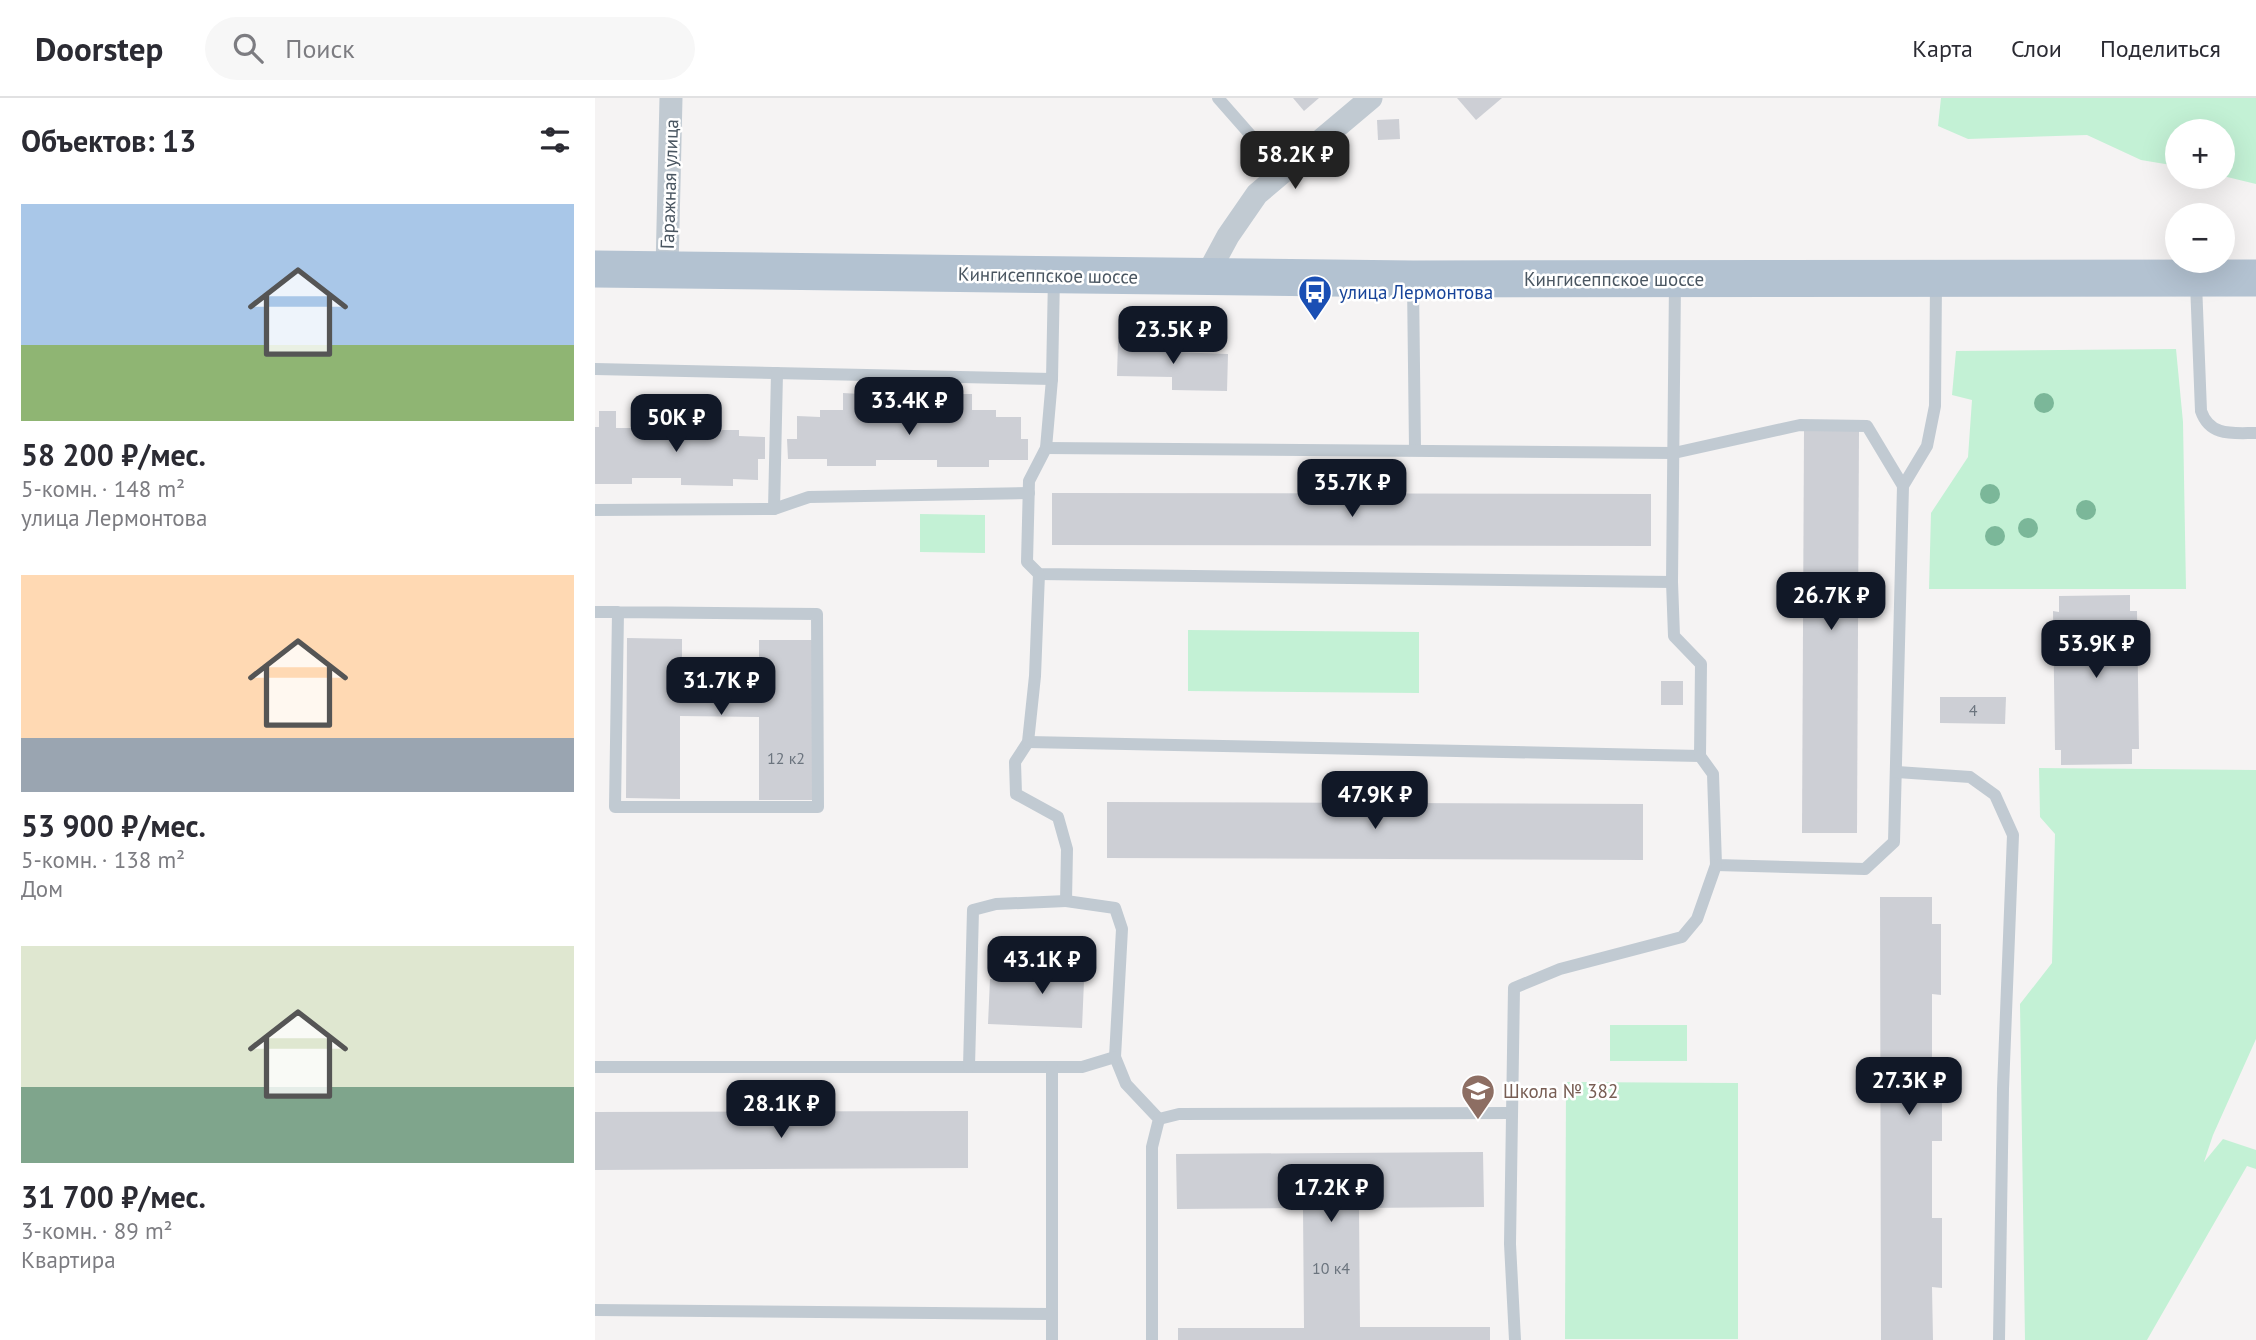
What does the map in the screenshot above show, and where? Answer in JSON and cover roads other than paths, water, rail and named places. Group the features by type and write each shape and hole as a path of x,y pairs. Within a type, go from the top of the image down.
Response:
{"main road":[{"name":"Кингисеппское шоссе","path":"595,270 1413,279 2256,278"}],"street":[{"name":"Гаражная улица","path":"667,270 671,98"},
{"path":"1207,275 1228,236 1257,194 1371,98"}],"lane":[{"path":"1218,98 1283,172"},
{"path":"1054,276 1052,379 1046,448 1029,481 1028,493 1027,562 1039,574 1672,582"},
{"path":"1413,279 1415,449"},
{"path":"1515,1340 1510,1244 1514,988 1560,969 1682,937 1697,919 1716,865 1713,774 1700,756 1701,664 1674,636 1672,582 1675,279"},
{"path":"2196,279 2203,418 2214,430 2222,433 2256,433"},
{"path":"1716,865 1865,869 1893,842 1903,486 1927,446 1935,406 1936,280"},
{"path":"595,369 1052,379"},
{"path":"774,509 777,373"},
{"path":"1046,448 1675,453 1800,425 1867,426 1903,486"},
{"path":"595,510 774,509 809,497 1028,493"},
{"path":"1039,574 1035,676 1028,742 1015,762 1016,794 1058,817 1067,849 1066,901"},
{"path":"595,612 618,612 817,614 818,807 615,807 618,612"},
{"path":"1028,742 1700,756"},
{"path":"1897,772 1970,776 1995,795 2013,835 2003,1089 1999,1340"},
{"path":"969,1067 973,910 996,904 1066,901 1115,908 1122,929 1115,1057 1126,1084 1159,1119"},
{"path":"595,1067 1052,1068 1082,1067 1115,1057"},
{"path":"1052,1068 1052,1340"},
{"path":"1159,1119 1178,1114 1512,1113"},
{"path":"1152,1340 1152,1147 1159,1119"},
{"path":"595,1310 1051,1314"}],"place":[{"name":"улица Лермонтова","path":"1315,322"},
{"name":"Школа № 382","path":"1478,1121"}]}
